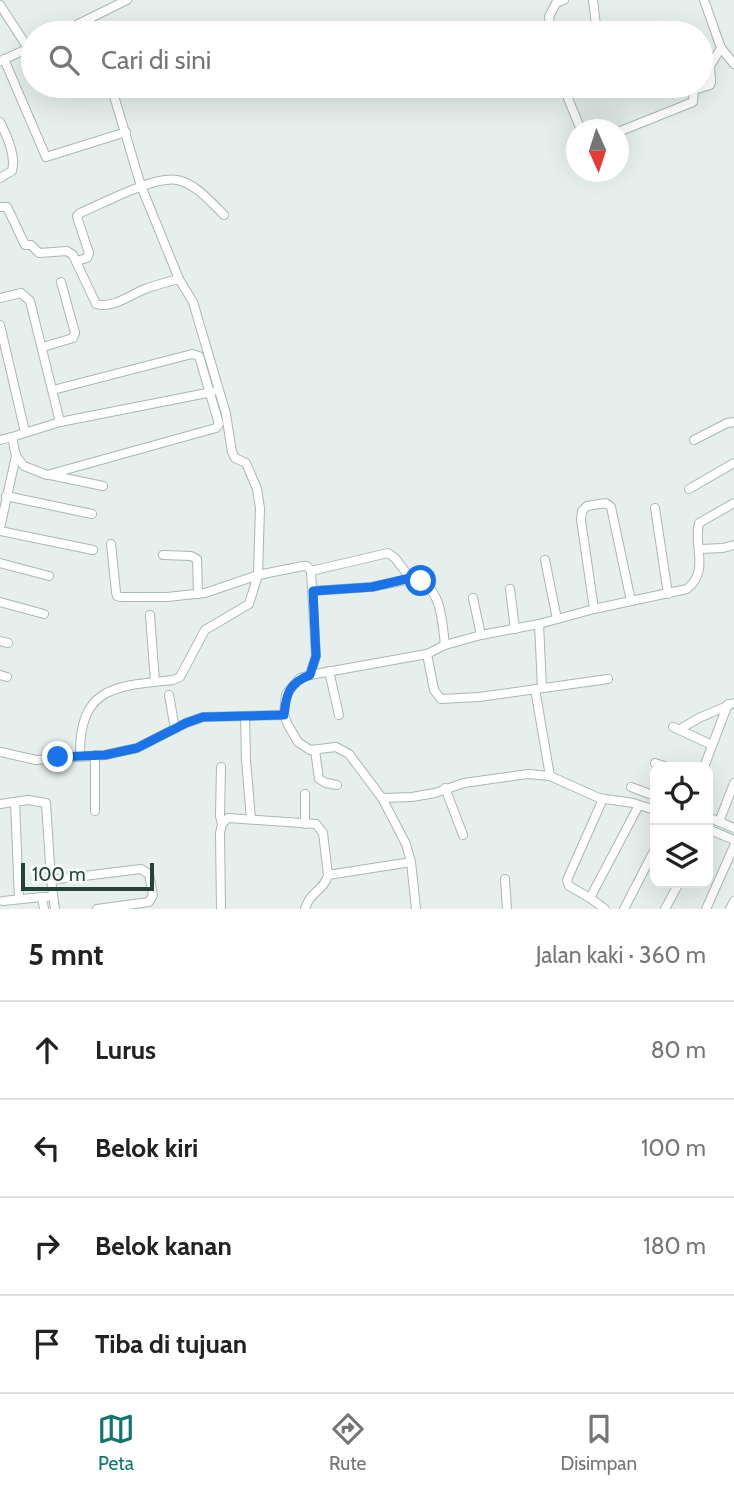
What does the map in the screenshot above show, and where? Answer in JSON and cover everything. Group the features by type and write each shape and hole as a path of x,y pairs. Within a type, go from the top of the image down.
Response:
{"street":[{"path":"87,21 127,0"},
{"path":"550,21 549,15 555,3 564,0"},
{"path":"593,0 596,21"},
{"path":"704,0 711,21"},
{"path":"0,5 21,33"},
{"path":"713,25 721,48 734,64"},
{"path":"713,61 721,48"},
{"path":"21,51 2,60 46,158 126,132"},
{"path":"47,475 216,428 219,424 193,302 179,279 141,186 115,98"},
{"path":"568,98 576,119"},
{"path":"629,128 693,102 693,98"},
{"path":"0,122 14,162 12,171 0,178"},
{"path":"76,261 87,258 89,253 77,216 155,181 178,180 191,185 224,215"},
{"path":"0,207 7,207 24,245 30,245 39,253 70,252 96,304 102,306 116,303 147,288 179,279"},
{"path":"43,347 69,340 75,333 61,282"},
{"path":"0,298 22,293 28,298 43,347 60,422"},
{"path":"0,325 25,432"},
{"path":"53,390 192,354 199,356 214,391 232,452 246,463 257,489 260,508 258,575 249,604 205,630 180,677 116,687 101,695 79,730 80,756"},
{"path":"0,440 60,422 214,391"},
{"path":"694,440 734,422"},
{"path":"12,437 16,456 0,530 93,550"},
{"path":"16,456 24,466 47,475 103,486"},
{"path":"690,489 734,463"},
{"path":"6,496 92,514"},
{"path":"594,609 582,520 582,511 587,506 606,503 611,507 631,601"},
{"path":"416,909 411,862 406,844 382,798 349,754 336,747 310,750 298,742 284,715 288,690 300,678 310,675 427,654 445,645 481,635 687,589 694,584 699,574 699,523 734,503"},
{"path":"655,508 668,594"},
{"path":"111,544 117,596 167,597 198,594 229,587 258,575 307,566 311,571 316,656 310,675"},
{"path":"699,549 734,545"},
{"path":"311,571 388,553 410,578"},
{"path":"163,555 191,556 197,559 198,594"},
{"path":"545,560 557,618"},
{"path":"0,563 49,576"},
{"path":"313,591 372,587 410,578 421,581 436,598 445,645"},
{"path":"510,589 515,629"},
{"path":"473,598 481,635"},
{"path":"0,602 44,614"},
{"path":"150,615 155,682"},
{"path":"539,624 538,689 550,776"},
{"path":"427,654 434,690 441,699 479,697 607,679"},
{"path":"329,671 339,715"},
{"path":"169,695 174,729"},
{"path":"712,745 677,728 731,704"},
{"path":"706,762 731,704"},
{"path":"0,752 36,760 96,755 137,748 203,717 284,715"},
{"path":"245,716 251,819"},
{"path":"315,750 319,779 337,785"},
{"path":"95,811 96,755"},
{"path":"221,766 222,909"},
{"path":"382,798 412,797 500,777 528,774 550,776 603,799 650,808"},
{"path":"719,822 734,783"},
{"path":"631,787 650,794"},
{"path":"445,789 463,835"},
{"path":"304,794 305,824"},
{"path":"603,799 567,881 569,886 605,909"},
{"path":"0,804 28,800 46,803 55,909"},
{"path":"15,802 19,900"},
{"path":"590,898 639,805"},
{"path":"222,824 232,817 316,824 321,827 328,875 324,886 309,897 305,909"},
{"path":"713,819 734,828"},
{"path":"713,832 734,840"},
{"path":"706,909 734,846"},
{"path":"624,909 650,859"},
{"path":"328,875 411,862"},
{"path":"51,880 141,869 149,874 153,895 149,902 97,909"},
{"path":"505,880 507,909"},
{"path":"665,909 676,888"},
{"path":"3,904 53,896"},
{"path":"43,897 44,909"},
{"path":"730,909 734,901"}],"route":[{"path":"58,757 105,755 137,748 203,717 284,715 288,690 300,678 310,675 314,666 316,656 313,591 372,587 410,578 421,581"}]}
